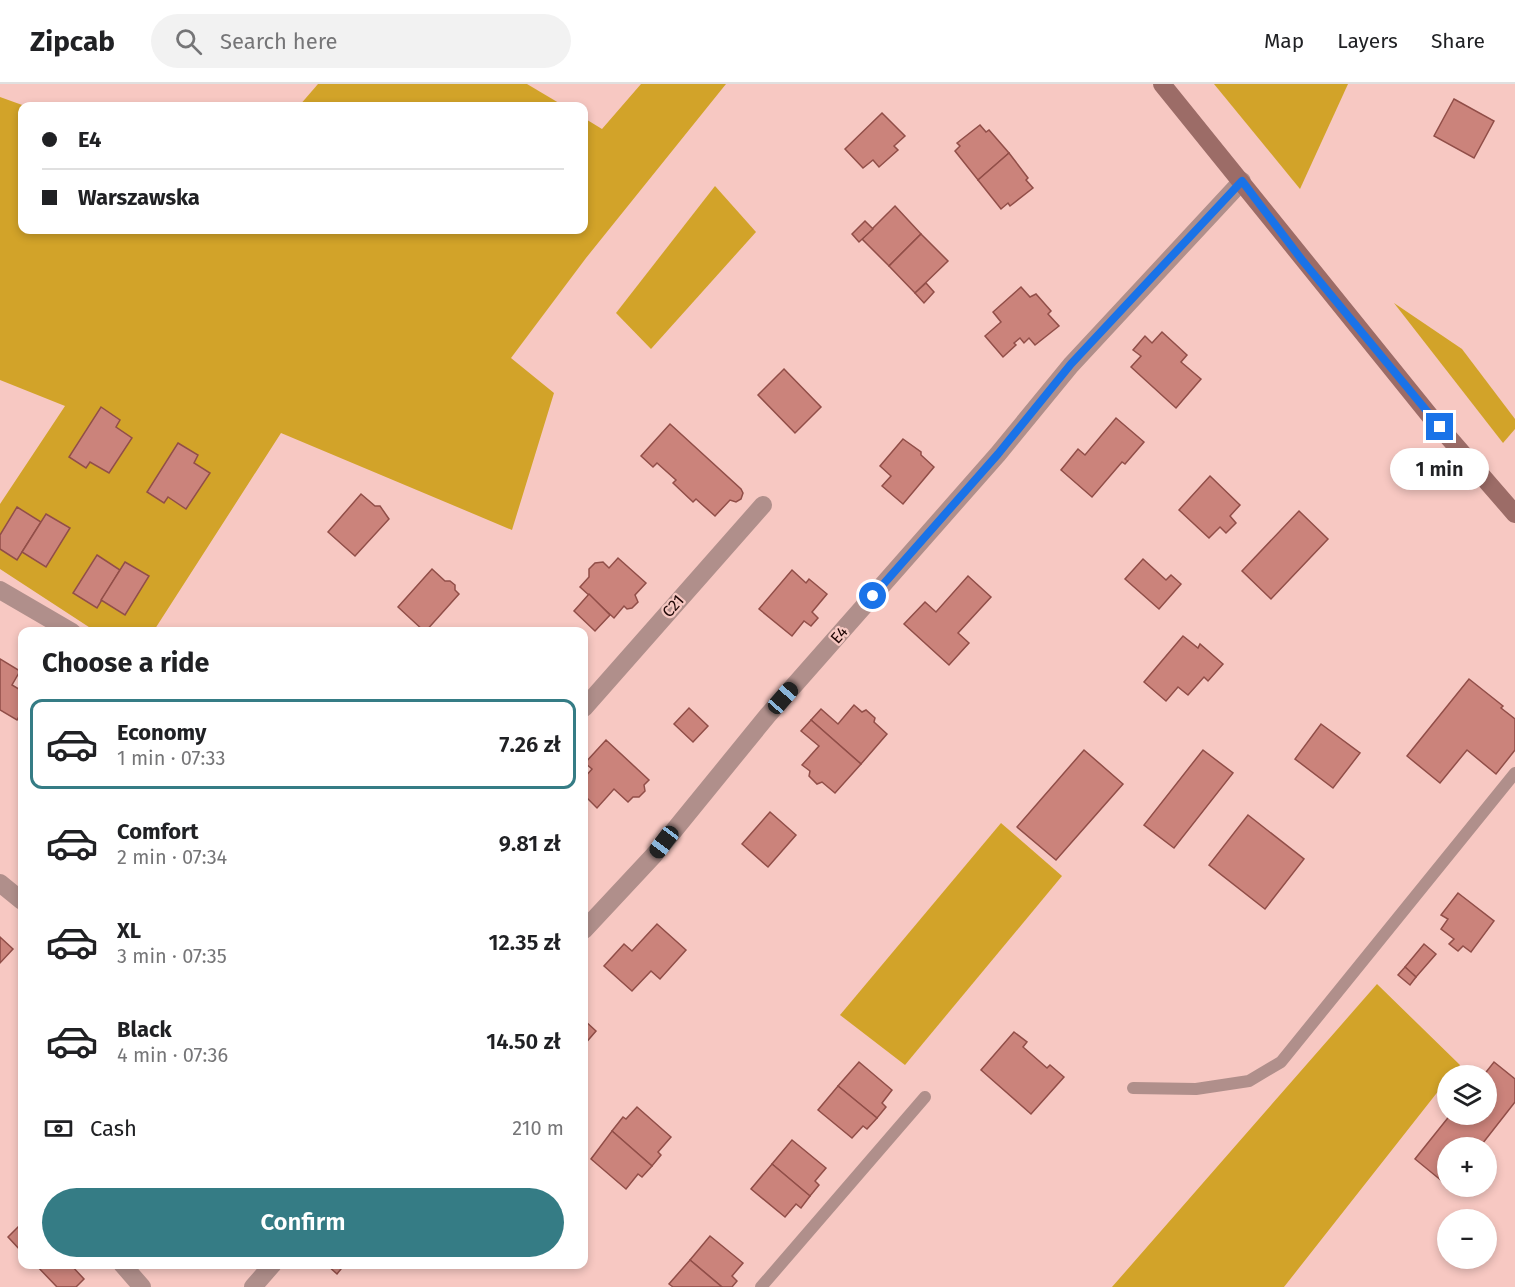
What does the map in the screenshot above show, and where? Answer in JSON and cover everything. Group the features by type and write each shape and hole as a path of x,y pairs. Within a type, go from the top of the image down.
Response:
{"main road":[{"path":"1162,84 1425,410 1515,514"}],"street":[{"name":"E4","path":"588,926 654,855 768,715 990,463 1071,364 1242,181"},
{"name":"C21","path":"588,703 763,505"},
{"path":"0,590 63,627"},
{"path":"0,883 18,898"},
{"path":"126,1269 142,1287"},
{"path":"253,1287 269,1269"}],"lane":[{"path":"1133,1088 1196,1089 1249,1081 1281,1062 1515,773"},
{"path":"761,1287 925,1097"}],"shaded area":[{"path":"318,84 527,84 557,102 302,102"},
{"path":"641,84 726,84 586,258 511,358 554,393 512,530 281,433 156,627 89,627 0,569 0,504 65,406 0,380 0,97 18,103 18,234 588,234 588,120 602,129"},
{"path":"1214,84 1348,84 1300,189"},
{"path":"715,186 756,232 651,349 616,313"},
{"path":"1394,303 1462,349 1515,419 1515,429 1503,443"},
{"path":"1001,823 1062,876 905,1065 840,1015"},
{"path":"1377,984 1460,1065 1437,1065 1437,1093 1284,1287 1112,1287"}],"building":[{"path":"1454,99 1494,121 1474,158 1434,136"},
{"path":"882,113 905,136 894,146 898,150 879,167 873,160 863,168 845,149"},
{"path":"980,125 986,132 989,130 1009,153 978,180 955,151 960,146 957,143"},
{"path":"1009,153 1033,188 1010,206 1008,203 1001,209 978,180"},
{"path":"895,206 921,234 889,266 862,239"},
{"path":"865,221 873,229 859,242 852,234"},
{"path":"921,234 948,261 915,293 889,266"},
{"path":"926,283 934,292 924,303 915,293"},
{"path":"1021,287 1030,297 1036,294 1051,311 1048,314 1059,326 1035,345 1029,338 1024,343 1020,338 1003,357 985,336 1001,322 993,312"},
{"path":"1162,332 1187,355 1181,362 1201,379 1176,408 1131,367 1141,356 1133,350 1145,336 1152,343"},
{"path":"784,369 821,407 795,433 758,395"},
{"path":"101,407 120,420 116,427 132,438 109,473 90,462 86,468 69,457"},
{"path":"1116,418 1144,442 1125,464 1122,462 1092,497 1061,470 1078,449 1085,455"},
{"path":"670,424 741,489 743,493 741,499 736,502 730,500 715,516 696,499 693,502 673,483 676,480 657,463 653,467 641,456"},
{"path":"903,439 921,452 921,455 934,467 903,504 882,486 891,476 880,466"},
{"path":"178,443 198,455 194,463 210,473 186,509 168,497 164,503 147,492"},
{"path":"1210,476 1240,505 1230,516 1236,523 1226,533 1220,527 1209,538 1179,510"},
{"path":"361,494 375,506 380,506 389,519 355,556 328,532"},
{"path":"17,507 41,522 17,560 0,549 0,535"},
{"path":"1299,511 1328,539 1271,599 1242,571"},
{"path":"46,514 70,528 46,567 22,552"},
{"path":"97,555 120,570 97,608 73,593"},
{"path":"618,558 646,583 635,595 638,602 632,608 627,609 624,606 614,618 580,587 589,577 589,569 595,563 603,562 609,568"},
{"path":"1143,559 1166,580 1171,575 1181,584 1159,609 1125,579"},
{"path":"125,562 149,576 125,615 101,600"},
{"path":"432,569 445,581 450,581 455,585 455,590 459,594 429,627 420,627 398,607"},
{"path":"792,570 806,583 809,579 827,594 812,612 818,618 811,626 804,621 792,636 759,609"},
{"path":"968,576 991,597 958,633 969,643 949,665 904,624 925,602 936,612"},
{"path":"589,594 610,615 595,631 574,611"},
{"path":"1183,636 1198,648 1200,644 1223,664 1208,681 1204,677 1188,695 1178,687 1166,701 1144,682"},
{"path":"0,659 18,670 12,685 18,689 18,718 17,720 0,710"},
{"path":"1469,679 1503,706 1501,708 1515,719 1515,750 1496,774 1467,750 1440,783 1407,756"},
{"path":"854,705 862,712 866,710 875,718 874,722 887,734 861,764 811,720 821,709 838,724"},
{"path":"689,708 708,726 693,742 674,724"},
{"path":"811,720 861,764 835,793 822,782 817,784 809,776 810,771 802,765 819,746 801,731"},
{"path":"1321,724 1360,753 1333,788 1295,759"},
{"path":"606,740 649,780 644,785 645,791 628,802 614,789 597,808 588,799 588,774 592,769 588,766 588,760"},
{"path":"1084,750 1123,784 1056,860 1017,827"},
{"path":"1203,750 1233,773 1174,848 1144,825"},
{"path":"770,812 796,835 768,867 742,844"},
{"path":"1248,815 1304,859 1265,909 1209,865"},
{"path":"1458,893 1494,921 1471,952 1463,946 1458,951 1449,944 1454,939 1441,929 1448,919 1441,915"},
{"path":"657,924 686,950 660,979 651,971 632,991 604,966 624,944 632,951"},
{"path":"0,937 13,949 0,963"},
{"path":"1424,944 1436,954 1416,977 1405,967"},
{"path":"1405,967 1416,977 1410,985 1398,975"},
{"path":"588,1024 596,1031 588,1040"},
{"path":"1014,1032 1027,1042 1023,1047 1047,1068 1050,1065 1064,1077 1031,1114 981,1070"},
{"path":"859,1062 892,1090 882,1103 886,1107 877,1118 838,1086"},
{"path":"1494,1062 1515,1079 1515,1102 1497,1125 1497,1065 1492,1065"},
{"path":"838,1086 877,1118 867,1129 863,1126 852,1138 818,1110"},
{"path":"637,1107 671,1137 658,1152 661,1155 652,1166 612,1131 623,1117 626,1119"},
{"path":"1442,1125 1497,1125 1488,1137 1437,1137 1437,1177 1415,1159"},
{"path":"612,1131 652,1166 642,1177 638,1174 626,1189 591,1159"},
{"path":"792,1140 826,1168 815,1181 819,1185 810,1196 772,1164"},
{"path":"772,1164 810,1196 801,1208 796,1204 785,1217 751,1189"},
{"path":"18,1227 18,1248 8,1237"},
{"path":"710,1236 743,1263 732,1276 737,1281 732,1287 722,1287 690,1260"},
{"path":"690,1260 722,1287 673,1287 669,1284"},
{"path":"40,1269 75,1269 84,1279 76,1287 57,1287"},
{"path":"332,1269 341,1269 337,1274"}],"route":[{"path":"873,596 998,454 1071,364 1242,181 1302,260 1440,427"}]}
